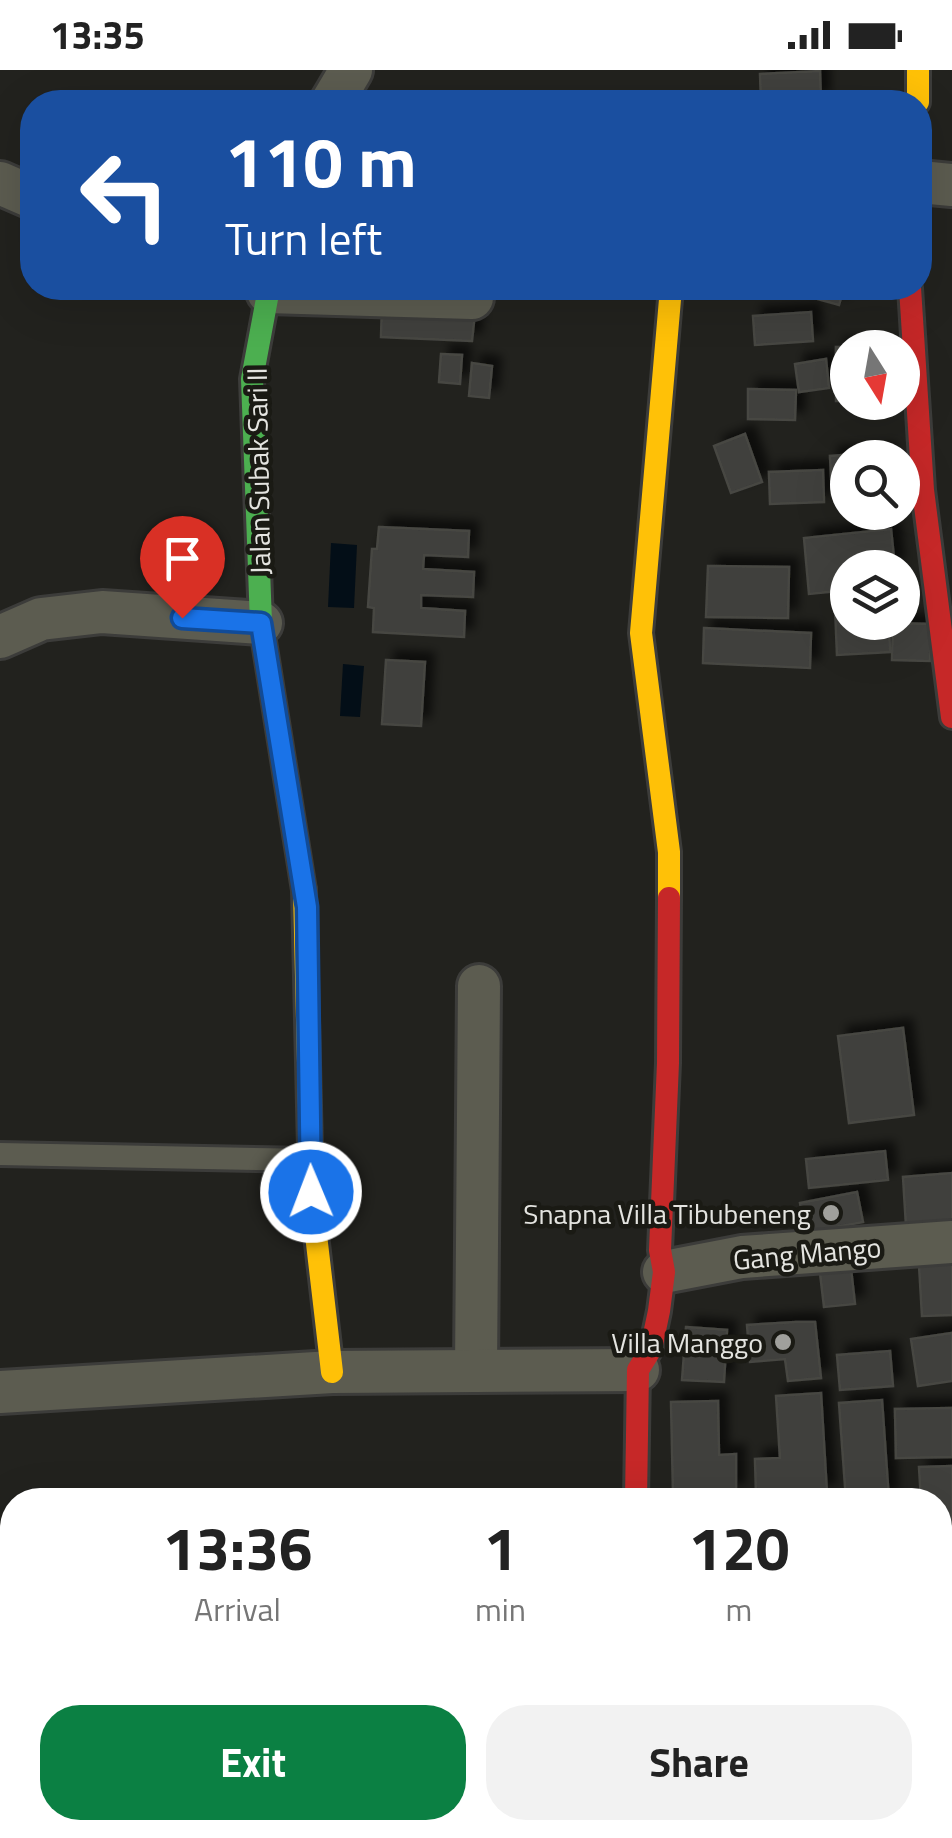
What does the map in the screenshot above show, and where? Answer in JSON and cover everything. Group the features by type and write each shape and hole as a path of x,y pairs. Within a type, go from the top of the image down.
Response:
{"street":[{"name":"Jalan Subak Sari II","path":"258,300 252,378 261,623 307,907 311,1192 332,1372"},
{"path":"636,1488 638,1370 651,1348 664,1272 660,1250 668,1063 669,852 641,633 671,300"},
{"path":"911,300 922,490 952,717"},
{"path":"0,638 41,619 102,612 261,623"},
{"path":"476,1371 479,986"},
{"name":"Gang Mango","path":"664,1272 742,1257 952,1242"},
{"path":"0,1392 332,1372 638,1370"}],"lane":[{"path":"0,1154 310,1160"}],"shaded area":[{"path":"331,543 357,545 354,608 328,607"},
{"path":"343,664 364,666 360,717 340,716"}],"building":[{"path":"820,71 821,90 761,90 760,74"},
{"path":"382,305 475,312 472,341 381,337"},
{"path":"811,312 813,341 755,345 753,316"},
{"path":"441,354 462,355 460,384 439,382"},
{"path":"826,359 829,388 799,392 795,364"},
{"path":"472,363 492,366 489,398 469,396"},
{"path":"748,389 796,390 795,420 748,419"},
{"path":"745,434 762,482 731,493 714,446"},
{"path":"823,470 824,502 770,504 769,472"},
{"path":"379,527 469,531 468,557 424,555 423,569 474,572 473,597 421,595 421,608 465,611 464,637 373,632 374,608 368,607 372,549 377,549"},
{"path":"891,530 893,550 830,550 830,592 809,594 804,538"},
{"path":"708,566 789,567 788,618 706,617"},
{"path":"920,624 931,624 930,661 892,660 893,640 920,640"},
{"path":"704,628 811,633 810,668 703,663"},
{"path":"836,640 890,640 890,652 837,655"},
{"path":"386,660 425,662 421,726 382,724"},
{"path":"903,1028 914,1115 849,1123 838,1036"},
{"path":"885,1151 888,1180 809,1188 806,1159"},
{"path":"952,1173 952,1223 906,1226 903,1177"},
{"name":"Snapna Villa Tibubeneng","path":"857,1192 863,1222 805,1233 800,1203"},
{"path":"952,1263 952,1315 922,1316 919,1265"},
{"path":"851,1269 855,1304 824,1307 820,1273"},
{"name":"Villa Manggo","path":"815,1322 821,1378 788,1381 785,1359 750,1362 747,1325"},
{"path":"686,1327 727,1330 724,1382 682,1380"},
{"path":"952,1333 952,1381 918,1386 911,1339"},
{"path":"890,1351 893,1386 840,1390 837,1355"},
{"path":"821,1393 827,1488 756,1488 755,1459 780,1458 776,1396"},
{"path":"882,1400 888,1488 845,1488 839,1403"},
{"path":"718,1401 719,1455 736,1454 736,1488 673,1488 671,1402"},
{"path":"952,1408 952,1457 896,1458 895,1409"},
{"path":"952,1466 952,1488 920,1488 919,1467"}],"traffic: fast":[{"path":"267,300 252,379 261,623 304,890"}],"traffic: slow":[{"path":"918,70 918,90"},
{"path":"669,898 669,852 641,633 670,300"},
{"path":"304,890 311,1192 332,1372"}],"traffic: jam":[{"path":"911,300 923,490 952,717"},
{"path":"636,1488 638,1370 651,1349 664,1272 660,1250 668,1063 669,898"}],"place":[{"name":"Snapna Villa Tibubeneng","path":"831,1213"},
{"name":"Villa Manggo","path":"783,1342"}],"route":[{"path":"182,618 261,623 307,907 311,1192"}]}
